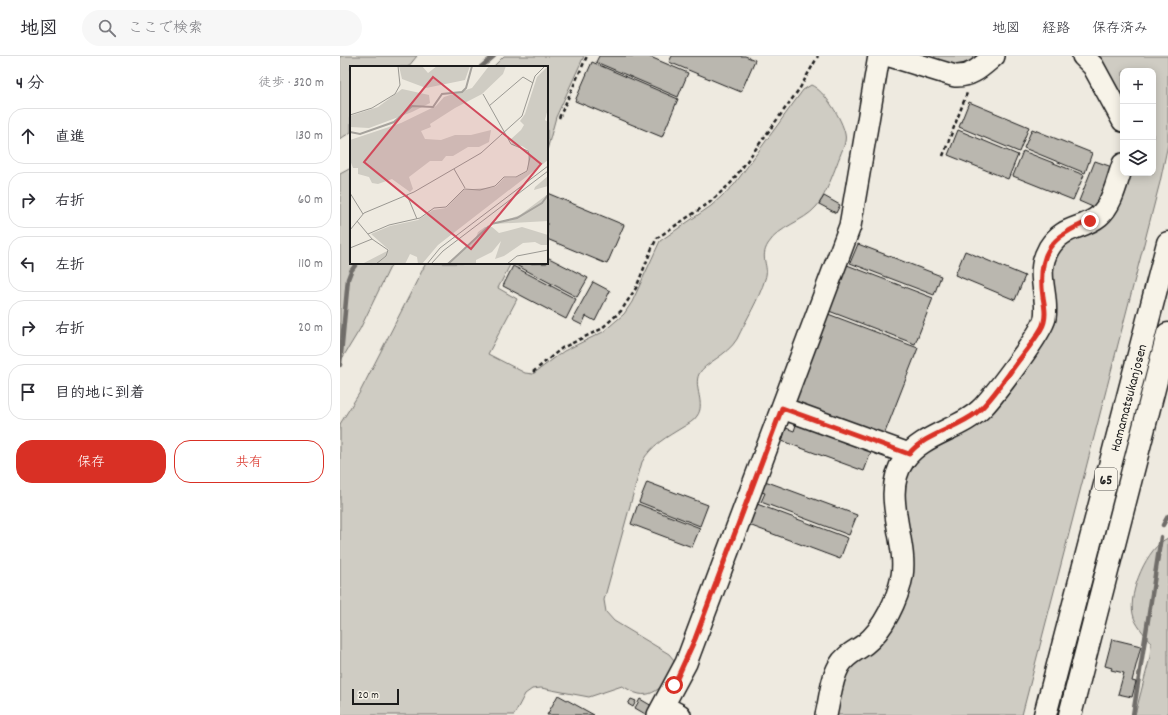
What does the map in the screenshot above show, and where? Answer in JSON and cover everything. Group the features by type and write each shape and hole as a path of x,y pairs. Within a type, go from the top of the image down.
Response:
{"main road":[{"name":"Hamamatsukanjosen","path":"1045,715 1168,243"},
{"name":"Hamamatsukanjosen","path":"1070,715 1168,334"}],"street":[{"path":"667,712 850,226 879,56"},
{"path":"890,56 955,76 970,75 994,56"},
{"path":"1083,56 1093,66 1120,116"},
{"path":"826,715 835,675 839,666 846,657 874,636 882,626 900,585 902,567 894,490 899,469 909,454 918,445 968,418 982,408 1038,334 1045,318 1041,280 1044,257 1057,238 1067,230 1098,217 1105,210 1120,172"},
{"path":"782,408 909,454"}],"path":[{"path":"559,118 588,56"},
{"path":"533,372 562,348 601,329 622,311 636,288 657,238 709,203 731,183 800,88 818,56"},
{"path":"943,156 968,89 966,76"}],"shaded area":[{"path":"340,56 417,56 409,66 350,66 350,133 340,139"},
{"path":"504,56 584,56 556,117 548,146 548,66 494,66"},
{"path":"934,56 987,56 968,70 938,64"},
{"path":"1090,56 1168,56 1168,144 1160,182 1022,715 831,715 840,677 893,616 900,481 930,444 1042,337 1046,269 1069,235 1122,176 1156,176 1156,68 1120,68 1120,106"},
{"path":"811,85 822,93 837,113 845,134 844,146 832,178 824,195 816,207 805,217 778,233 765,249 765,279 756,302 737,339 728,350 706,366 699,374 697,384 700,406 697,416 691,422 655,446 642,462 604,600 606,612 614,621 669,654 674,660 667,679 658,689 652,693 646,694 632,692 622,686 589,697 541,688 532,689 525,694 514,715 340,715 340,424 360,392 425,264 510,264 498,288 517,299 488,354 525,373 533,374 564,351 603,332 624,314 632,302 660,241 711,206 734,185 803,90"},
{"path":"350,169 350,264 392,264 360,329 340,362 340,174"},
{"path":"1168,538 1168,715 1135,715 1150,657 1151,643 1134,618 1132,605 1133,595 1136,583 1146,560 1160,543"}],"building":[{"path":"599,56 648,56 688,73 678,97 596,62"},
{"path":"672,56 745,56 755,60 741,92 669,62"},
{"path":"592,62 678,99 662,137 575,101"},
{"path":"969,102 1029,127 1019,152 959,127"},
{"path":"1032,129 1092,153 1085,173 1024,148"},
{"path":"958,130 1018,155 1008,179 948,155"},
{"path":"1023,151 1084,175 1073,200 1013,176"},
{"path":"1095,161 1112,167 1095,208 1079,201"},
{"path":"548,193 624,225 607,264 548,239"},
{"path":"824,196 840,205 836,213 819,204"},
{"path":"858,244 941,276 934,295 850,263"},
{"path":"965,251 1025,276 1015,300 955,275"},
{"path":"548,258 588,278 577,297 514,264 548,264"},
{"path":"847,265 933,298 915,344 829,311"},
{"path":"513,266 576,299 566,319 503,286"},
{"path":"593,282 610,291 595,321 586,316 582,325 572,320"},
{"path":"828,314 918,348 884,435 795,401"},
{"path":"798,419 873,447 864,471 782,441 786,428 794,431"},
{"path":"765,481 857,515 849,535 761,502 765,493 761,492"},
{"path":"647,482 708,505 700,526 639,502"},
{"path":"638,504 700,528 692,547 631,524"},
{"path":"757,504 848,538 840,559 749,525"},
{"path":"1112,639 1141,646 1132,681 1136,682 1132,697 1118,694 1124,673 1111,670 1112,668 1105,666"},
{"path":"558,695 594,715 547,715"},
{"path":"631,699 636,701 633,707 628,704"},
{"path":"640,699 652,706 647,715 635,708"}],"waterway":[{"path":"482,66 494,56"},
{"path":"340,365 348,279 351,271 356,264"},
{"path":"1163,525 1168,516"},
{"path":"1133,715 1161,537"}],"route":[{"path":"674,685 686,663 782,408 909,454 918,445 976,414 988,402 1042,327 1045,318 1041,280 1044,257 1057,238 1067,230 1090,221"}]}
